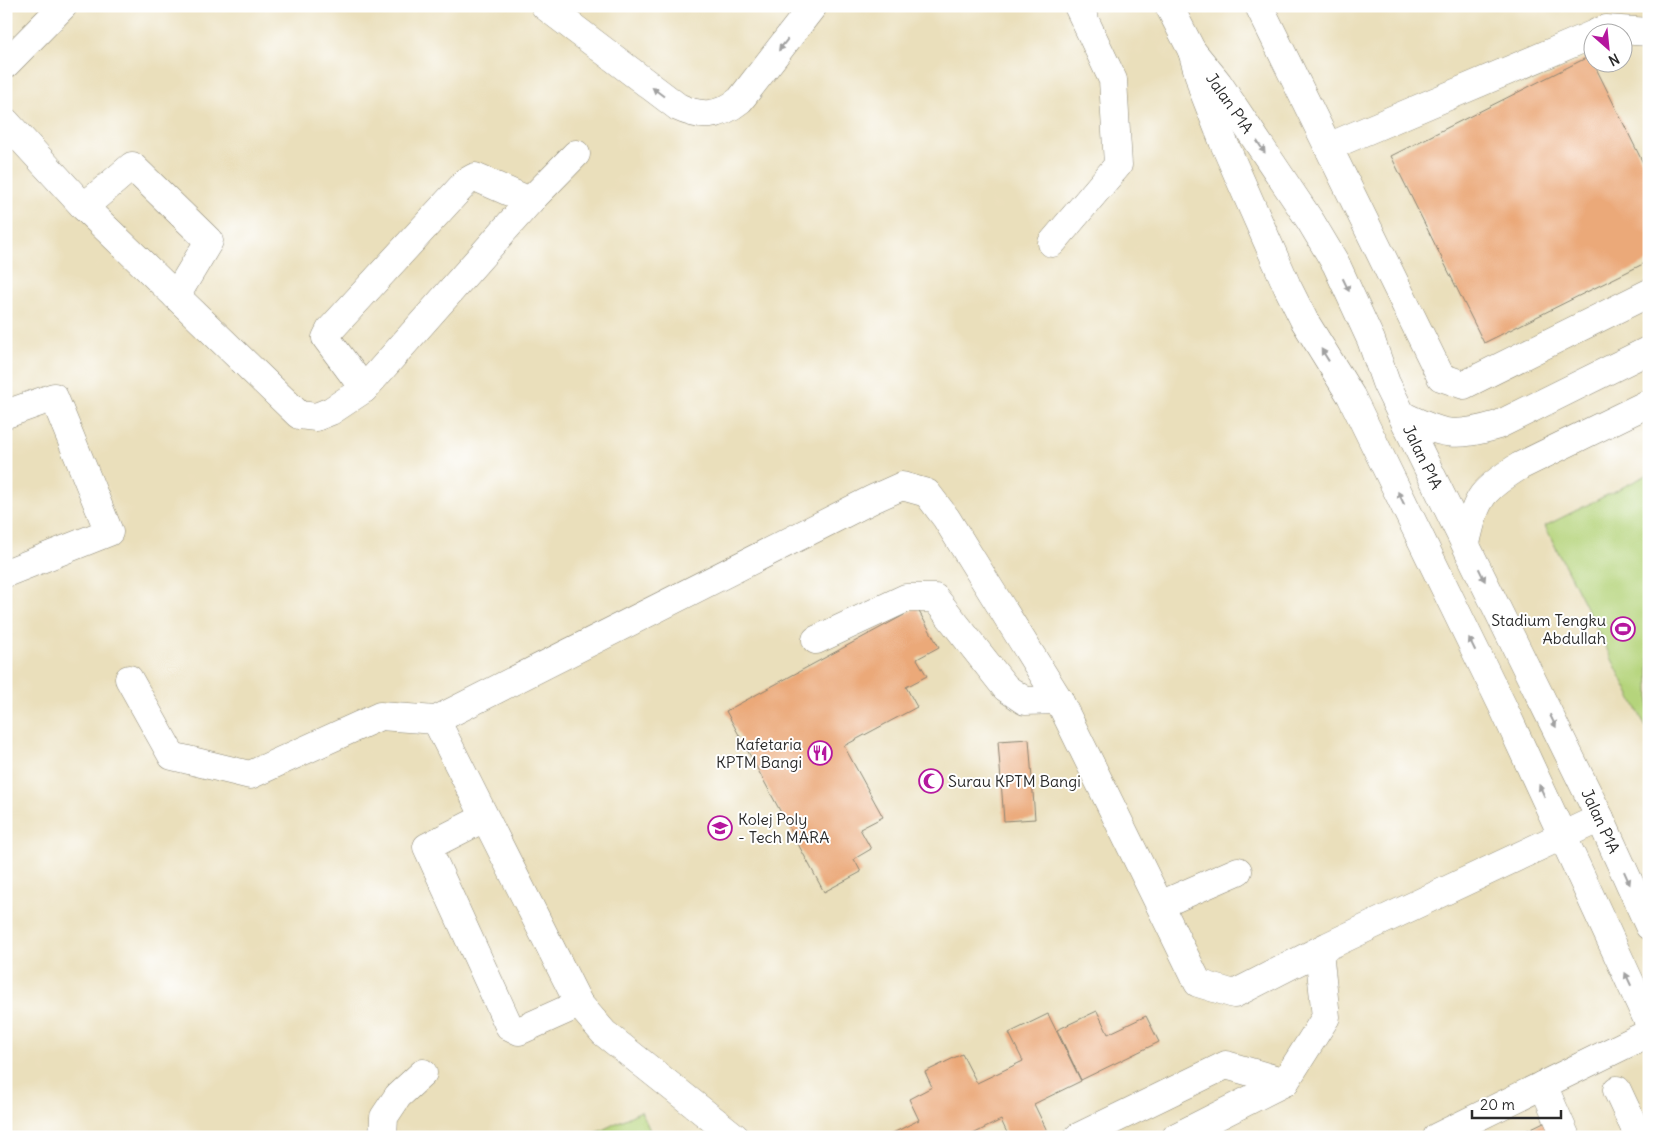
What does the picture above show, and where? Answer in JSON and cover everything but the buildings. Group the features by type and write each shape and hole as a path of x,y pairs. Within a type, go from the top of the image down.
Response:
{"main road":[{"path":"6,64 64,6"},
{"path":"544,6 678,107 692,113 704,115 731,107 740,100 813,6"},
{"path":"1052,243 1118,165 1113,80 1078,6"},
{"path":"1258,6 1441,377 1464,385 1649,293"},
{"name":"Jalan P1A","path":"1173,8 1192,51 1218,83 1311,222 1336,264 1370,340 1386,383 1600,818 1649,926"},
{"path":"1632,31 1649,32"},
{"path":"1328,147 1582,39"},
{"path":"1192,51 1203,90 1223,141 1291,294 1308,327 1351,396 1502,705 1649,1023"},
{"path":"6,122 84,207 299,415 316,417 331,411 364,389 530,201 576,154"},
{"path":"84,207 132,166 209,241 176,296"},
{"path":"364,389 326,338 330,330 466,182 475,177 530,201"},
{"path":"1402,415 1428,428 1450,434 1474,432 1498,425 1649,350"},
{"path":"6,414 54,397 109,532 6,573"},
{"path":"1466,543 1473,516 1483,496 1501,478 1520,466 1649,403"},
{"path":"128,679 172,756 250,776 380,716 436,720 902,486 927,493 946,518 1059,700 1198,984 1234,994 1319,951 1600,818"},
{"path":"816,640 906,598 935,598 1006,688 1025,701 1059,700"},
{"path":"436,720 579,1004 604,1033 735,1137"},
{"path":"484,818 426,847 509,1026 519,1030 579,1004"},
{"path":"1160,905 1238,870"},
{"path":"1176,1137 1285,1082 1326,1017 1319,951"},
{"path":"1438,1137 1649,1033"},
{"path":"1078,1137 1226,1064 1285,1082"},
{"path":"383,1137 384,1117 398,1096 423,1073"},
{"path":"1543,1085 1566,1137"},
{"path":"1617,1090 1639,1137"}],"green space":[{"name":"Stadium Tengku Abdullah","path":"1649,474 1649,733 1545,526"},
{"path":"641,1111 653,1137 588,1137"}],"place":[{"name":"Stadium Tengku Abdullah","path":"1623,629"},
{"name":"Kafetaria KPTM Bangi","path":"820,753"},
{"name":"Surau KPTM Bangi","path":"931,781"},
{"name":"Kolej Poly - Tech MARA","path":"720,828"}]}
